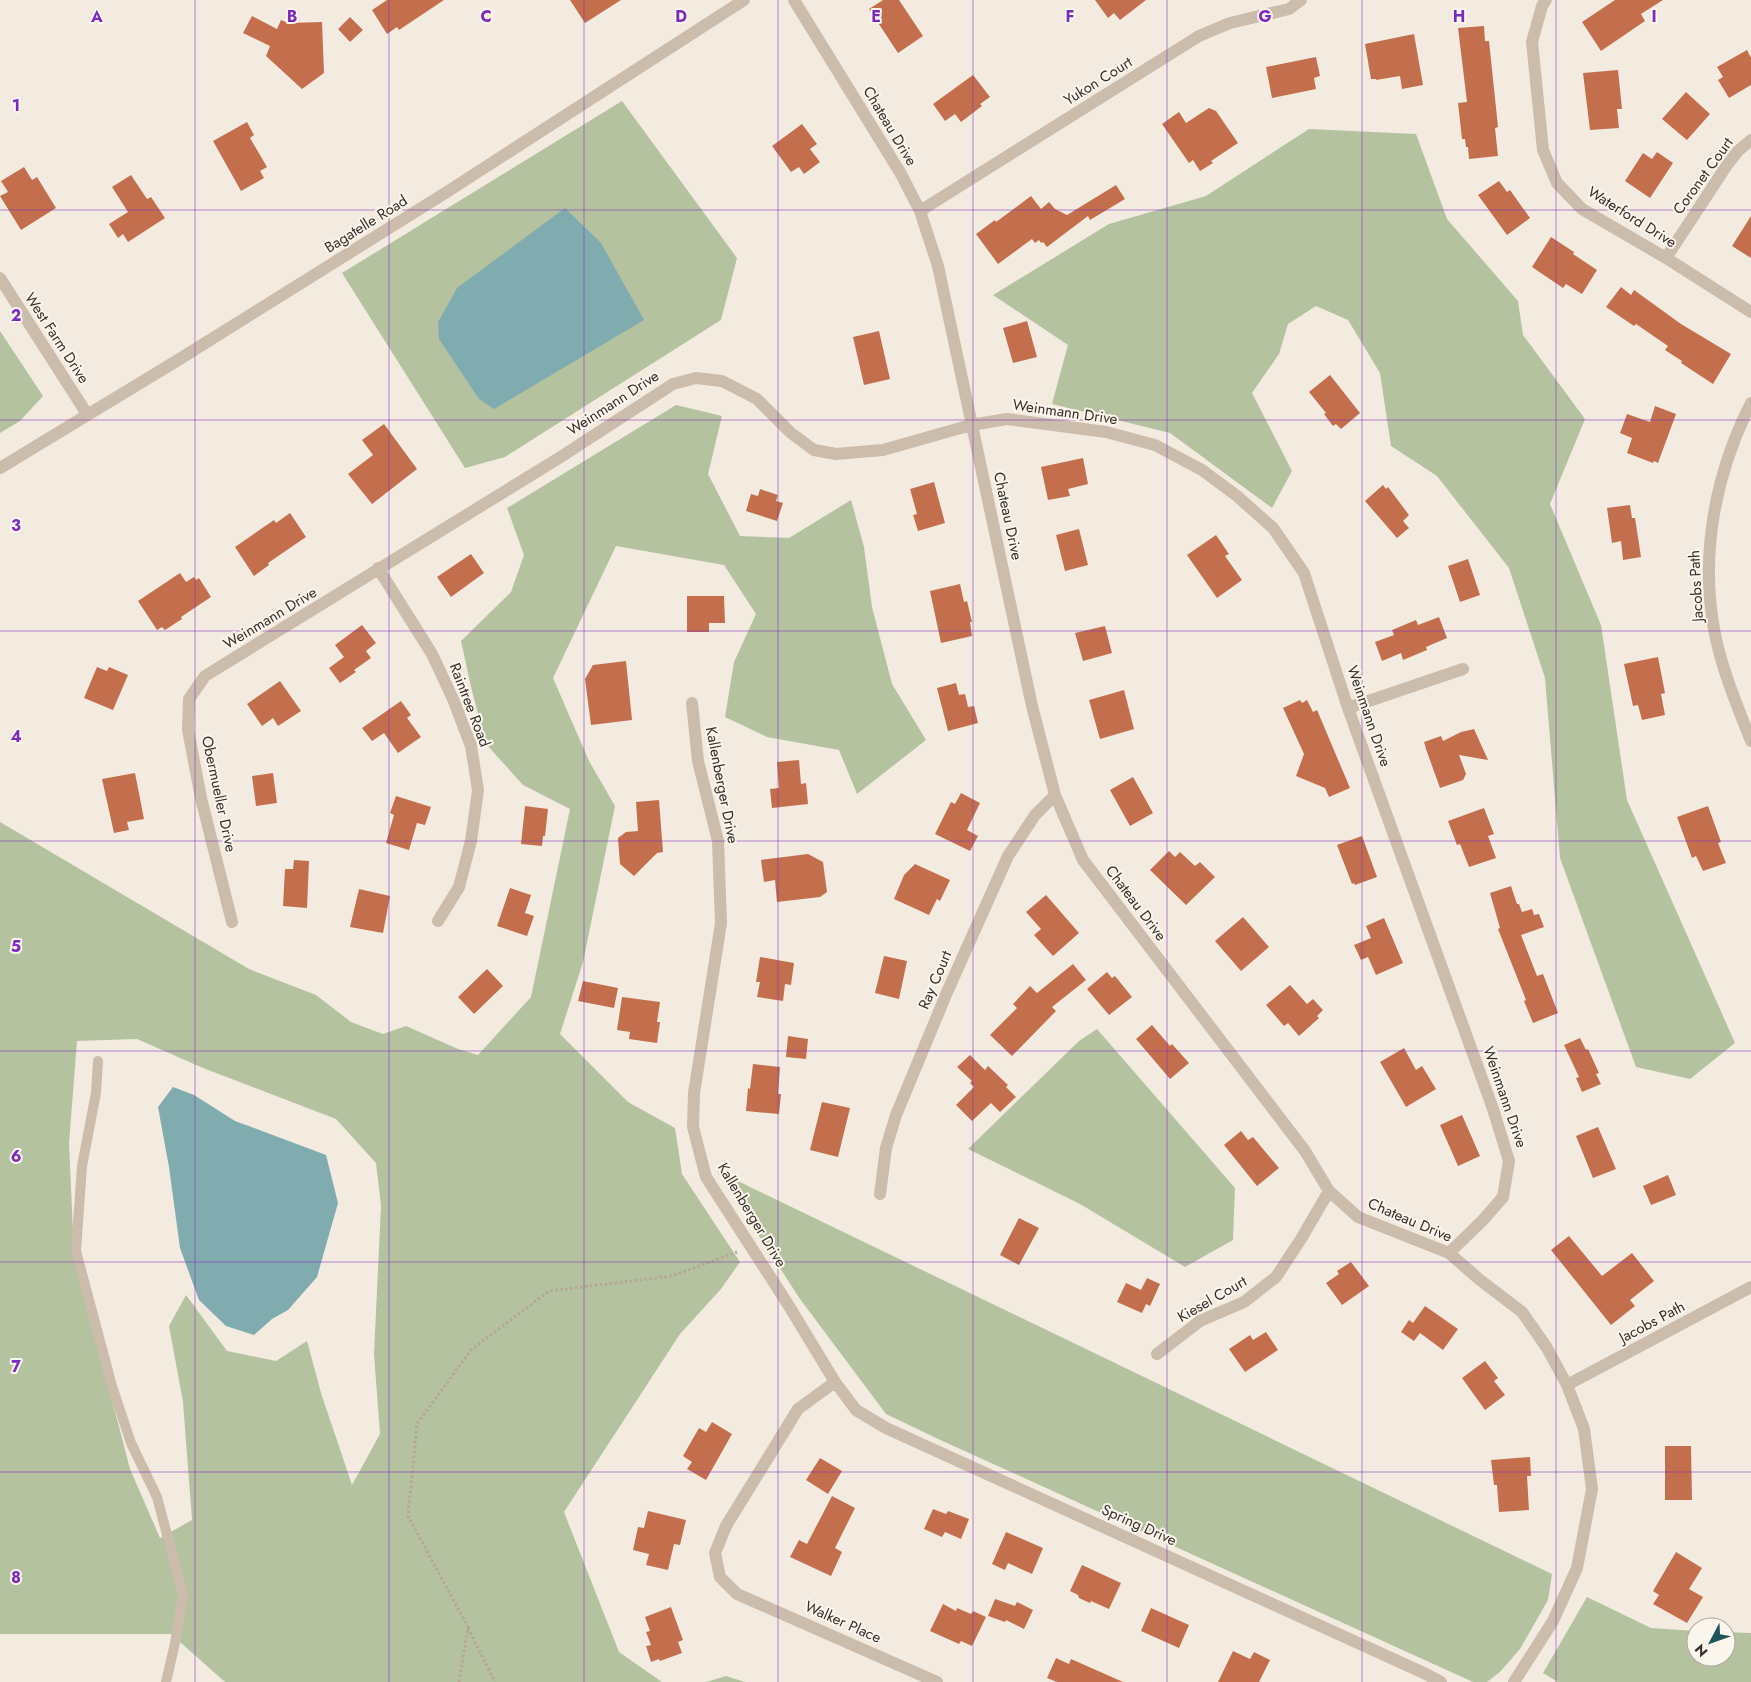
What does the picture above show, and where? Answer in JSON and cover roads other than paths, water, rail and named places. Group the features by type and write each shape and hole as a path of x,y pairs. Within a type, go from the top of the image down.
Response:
{"street":[{"name":"Bagatelle Road","path":"0,468 442,196 744,0"},
{"name":"Chateau Drive","path":"794,0 901,174 920,211 938,266 1032,706 1055,795 1083,860 1305,1150 1329,1191 1358,1217 1449,1253 1480,1280 1522,1312 1547,1348 1568,1385 1584,1429 1592,1489 1577,1568 1553,1621 1514,1682"},
{"name":"Yukon Court","path":"920,211 1199,36 1230,23 1289,9 1301,0"},
{"name":"Waterford Drive","path":"1546,0 1542,6 1532,42 1543,150 1556,183 1582,209 1666,258 1751,312"},
{"name":"Coronet Court","path":"1666,258 1727,165 1738,151 1751,140"},
{"name":"West Farm Drive","path":"0,278 87,414"},
{"name":"Weinmann Drive","path":"205,676 559,458 674,384 696,378 722,381 757,399 790,433 814,450 836,454 883,450 971,425 1007,419 1106,432 1155,446 1202,470 1237,496 1273,528 1304,573 1348,708 1493,1109 1509,1161 1503,1197 1483,1220 1449,1253"},
{"name":"Jacobs Path","path":"1751,403 1739,426 1716,500 1711,535 1709,576 1714,629 1729,684 1751,741"},
{"name":"Raintree Road","path":"378,568 432,654 453,699 471,746 478,790 471,841 459,887 438,921"},
{"path":"1348,708 1463,669"},
{"name":"Obermueller Drive","path":"205,676 190,699 188,730 201,798 232,922"},
{"name":"Kallenberger Drive","path":"692,703 698,761 718,841 721,923 694,1094 692,1127 706,1177 835,1382"},
{"name":"Ray Court","path":"880,1194 886,1148 896,1115 952,981 1008,856 1035,815 1055,795"},
{"name":"Kiesel Court","path":"1157,1354 1200,1322 1244,1302 1276,1277 1329,1191"},
{"name":"Jacobs Path","path":"1568,1385 1751,1287"},
{"name":"Walker Place","path":"835,1382 798,1409 726,1526 715,1553 720,1577 737,1594 937,1682"},
{"name":"Spring Drive","path":"835,1382 856,1410 886,1428 1441,1682"}],"lane":[{"path":"98,1061 96,1093 82,1166 76,1251 112,1386 131,1443 157,1498 182,1595 175,1644 166,1682"}],"water":[{"path":"565,208 601,243 644,320 494,409 479,399 439,339 438,322 457,288"},
{"path":"173,1087 194,1095 235,1121 326,1155 338,1203 317,1277 288,1310 272,1319 254,1335 226,1326 199,1300 180,1248 169,1167 158,1107"}]}
